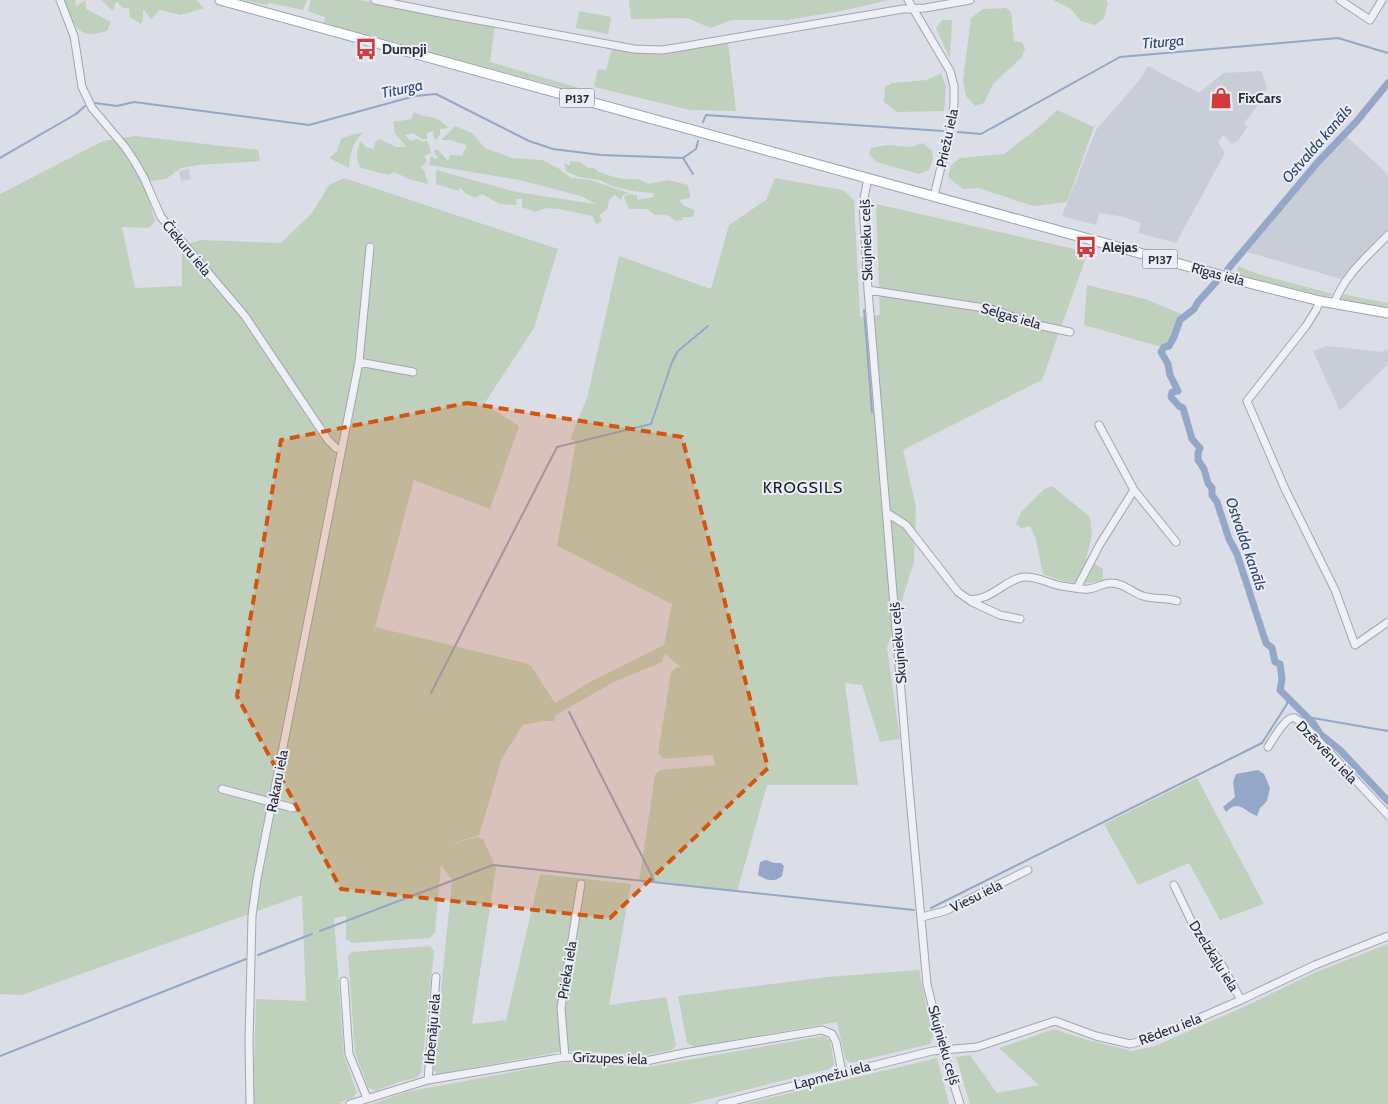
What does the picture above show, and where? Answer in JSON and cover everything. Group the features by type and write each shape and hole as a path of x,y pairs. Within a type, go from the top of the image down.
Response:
{"main road":[{"name":"P137","path":"220,0 934,196"},
{"name":"Rīgas iela","path":"934,196 1320,301 1388,313"}],"street":[{"name":"Čiekuru iela","path":"60,0 74,36 82,87 92,108 125,147 144,178 161,217 245,316 328,440 336,448 342,449"},
{"path":"375,0 634,49 648,50 675,48 970,0"},
{"name":"Priežu iela","path":"908,0 950,72 954,86 952,120 934,196"},
{"path":"1340,0 1370,20 1382,0"},
{"name":"Skujnieku ceļš","path":"868,178 863,203 868,290 927,984 943,1050 960,1104"},
{"path":"1334,304 1338,292 1346,279 1388,235"},
{"name":"Rakaru iela","path":"250,1104 249,1042 252,914 257,879 359,362 370,247"},
{"name":"Selgas iela","path":"868,290 991,309 1034,324 1070,332"},
{"path":"1320,301 1306,326 1247,401 1285,489 1335,590 1356,645 1388,622"},
{"path":"359,362 413,372"},
{"path":"1099,425 1134,490 1176,542"},
{"path":"1078,588 1100,544 1134,490"},
{"path":"887,513 906,525 958,592 1000,616 1020,620"},
{"path":"968,599 974,600 991,594 1023,577 1040,579 1059,586 1088,589 1110,583 1124,585 1141,595 1156,600 1166,598 1176,601"},
{"name":"Dzērvēnu iela","path":"1268,746 1286,721 1296,718 1388,815"},
{"path":"222,789 293,808"},
{"name":"Viesu iela","path":"922,917 945,911 1028,870"},
{"name":"Prieka iela","path":"565,1057 562,1008 581,884"},
{"name":"Dzelzkaļu iela","path":"1174,885 1197,933 1219,960 1240,1000"},
{"name":"Rēderu iela","path":"943,1050 977,1047 1055,1021 1096,1036 1130,1044 1153,1038 1315,965 1388,936"},
{"name":"Irbenāju iela","path":"428,1080 436,977"},
{"path":"344,981 349,1054 367,1098"},
{"name":"Grīzupes iela","path":"350,1104 428,1080 565,1057 646,1061 822,1030 832,1034 836,1042 842,1073"},
{"name":"Lapmežu iela","path":"721,1104 932,1051 943,1050"}],"highlighted area":[{"path":"467,403 682,437 768,768 610,918 341,889 237,696 281,440"}],"shaded area":[{"path":"1148,66 1199,93 1223,73 1261,71 1267,87 1260,102 1244,123 1247,127 1238,141 1232,144 1223,135 1218,142 1225,153 1176,243 1138,233 1141,223 1124,217 1099,213 1096,225 1062,216 1096,130 1143,76"},
{"path":"1346,136 1388,174 1388,231 1341,279 1247,252 1319,164"},
{"path":"189,169 191,179 181,181 179,171"},
{"path":"1327,346 1383,352 1387,349 1388,351 1388,364 1340,411 1313,351"}],"green space":[{"path":"64,0 75,0 76,6 86,0 86,9 111,22 107,31 92,34 80,30 73,22"},
{"path":"101,0 196,0 204,8 181,15 160,10 151,19 143,9 141,24 130,17 129,8 123,8 116,1 113,11"},
{"path":"242,0 307,0 303,10"},
{"path":"311,0 360,0 495,26 490,62 593,92 592,96 324,23 325,17 308,11"},
{"path":"629,0 889,0 841,11 787,20 732,20 710,28 688,18 631,19"},
{"path":"1053,0 1106,0 1108,3 1104,18 1095,25 1081,21 1071,9"},
{"path":"1006,8 1011,12 1014,41 1022,42 1025,49 1021,58 993,84 984,103 975,106 966,96 963,80 971,18 983,9"},
{"path":"579,11 611,17 608,34 576,28"},
{"path":"942,20 952,20 950,59 936,28"},
{"path":"728,43 736,111 690,110 594,87 598,69 606,70 612,49 658,54"},
{"path":"941,73 946,87 944,111 897,112 884,102 885,87 892,83 927,80"},
{"path":"1057,110 1094,127 1067,202 1033,206 979,188 963,189 948,177 951,165 960,158 1004,154 1039,127"},
{"path":"414,112 436,118 448,128 440,129 440,135 435,140 434,131 427,133 427,139 422,139 413,133 405,135 411,141 417,139 424,142 426,140 430,147 431,153 424,156 427,161 420,167 424,170 428,184 408,179 395,172 388,175 361,168 357,155 360,141 366,147 374,149 375,142 380,139 396,147 406,147 395,133 393,122 411,119"},
{"path":"455,126 472,133 485,148 512,158 542,160 558,168 571,178 590,180 629,193 623,195 621,200 614,195 609,201 607,209 600,215 602,222 596,224 592,216 546,208 535,212 522,207 522,199 516,199 517,205 500,204 482,194 475,198 465,193 460,187 459,191 436,184 436,170 516,192 596,204 581,196 519,180 429,165 431,156 436,159 438,158 434,151 437,149 448,161 450,155 462,156 467,145 450,140 441,140"},
{"path":"363,133 354,145 349,168 329,158 337,151 341,139"},
{"path":"135,136 258,150 260,161 181,168 166,179 144,182 155,221 149,228 122,227 135,288 182,286 182,246 200,240 281,243 312,213 329,185 344,178 558,249 534,328 484,404 519,426 490,509 414,480 375,627 525,663 531,666 555,703 592,681 664,645 672,604 557,546 576,442 570,439 587,398 619,256 711,289 729,225 766,200 775,178 843,190 854,200 860,317 880,315 876,204 1088,252 1042,380 903,450 916,507 914,562 887,648 900,739 880,742 862,685 845,683 858,785 767,785 737,892 639,881 655,775 660,770 715,765 713,755 664,759 658,754 671,672 677,667 682,668 665,654 662,662 614,682 556,715 554,721 523,725 502,758 479,835 446,846 477,837 483,839 496,868 472,1024 506,1020 540,874 631,884 609,1005 666,997 676,1045 672,1050 645,1055 565,1051 437,1074 433,1070 452,880 441,865 435,932 430,938 352,943 346,939 346,916 334,918 344,1056 357,1092 354,1097 339,1103 348,1104 255,1104 253,1100 256,999 306,1001 302,895 22,995 0,994 0,194 103,141"},
{"path":"923,143 932,151 933,159 929,170 919,174 876,162 869,153 871,148 887,145 912,147"},
{"path":"570,161 580,162 590,169 592,167 608,175 639,179 648,184 668,180 688,185 690,198 679,200 684,206 695,210 693,217 683,217 682,220 675,221 666,215 655,215 647,209 629,209 624,197 629,194 637,195 637,200 654,197 653,193 633,191 615,187 599,180 579,177 567,172 564,163 570,166"},
{"path":"1238,266 1258,274 1333,294 1328,297 1239,275 1237,273"},
{"path":"1087,285 1145,299 1181,314 1165,348 1084,325"},
{"path":"1342,294 1388,303 1388,308 1346,302 1342,298"},
{"path":"1052,486 1090,517 1092,535 1086,559 1103,569 1103,580 1072,583 1043,574 1036,540 1030,526 1021,528 1016,524 1021,512 1043,490"},
{"path":"1197,778 1264,904 1220,920 1189,863 1138,885 1104,824"},
{"path":"1388,944 1388,1104 970,1104 956,1057 970,1055 997,1093 1039,1085 999,1048 1054,1029 1132,1051 1155,1046 1248,1005 1316,972"},
{"path":"430,946 434,951 421,1073 416,1078 375,1091 368,1087 355,1053 348,956 352,952"},
{"path":"919,970 933,1037 930,1044 851,1063 845,1059 837,1022 694,1047 687,1043 678,996 827,977"},
{"path":"823,1036 830,1040 834,1064 829,1069 689,1104 372,1104 406,1092 565,1062 647,1067"},
{"path":"937,1058 949,1104 744,1104"}],"water":[{"path":"1258,770 1264,774 1270,788 1267,801 1260,808 1257,816 1238,806 1226,812 1223,807 1235,797 1233,782 1236,774"},
{"path":"766,860 781,863 784,866 782,876 770,880 758,875 760,862"}],"waterway":[{"name":"Titurga","path":"958,132 981,134 1120,57 1338,38 1388,53"},
{"name":"Ostvalda kanāls","path":"1228,269 1317,163 1357,121 1388,83"},
{"name":"Titurga","path":"95,103 117,106 134,102 309,125 415,96 436,94 529,141 553,149 601,155 683,158 696,149 698,141"},
{"name":"Titurga","path":"0,158 76,114 85,106"},
{"name":"Titurga","path":"703,122 706,115 943,131"},
{"path":"683,158 693,174"},
{"name":"Ostvalda kanāls","path":"1216,282 1194,309 1180,320 1169,346 1164,347 1161,352 1168,364 1170,375 1178,391 1172,392 1171,397 1183,408 1192,439 1200,448 1198,460 1212,488 1212,495 1217,502 1229,539 1237,554 1266,643 1272,648 1275,662 1280,664 1282,679 1280,690 1314,724 1320,734 1340,750 1388,801"},
{"path":"864,310 872,412"},
{"path":"431,693 557,447 651,424 672,362 678,351 708,326"},
{"path":"931,908 1262,743 1287,704 1287,698"},
{"path":"569,712 655,882"},
{"path":"1307,717 1388,731"},
{"path":"320,931 493,865 914,910"},
{"path":"258,955 312,934"},
{"path":"0,1056 246,959"}],"place":[{"name":"Dumpji","path":"366,49"},
{"name":"FixCars","path":"1221,98"},
{"name":"Alejas","path":"1086,247"}],"district":[{"name":"KROGSILS","path":"803,487"}]}
